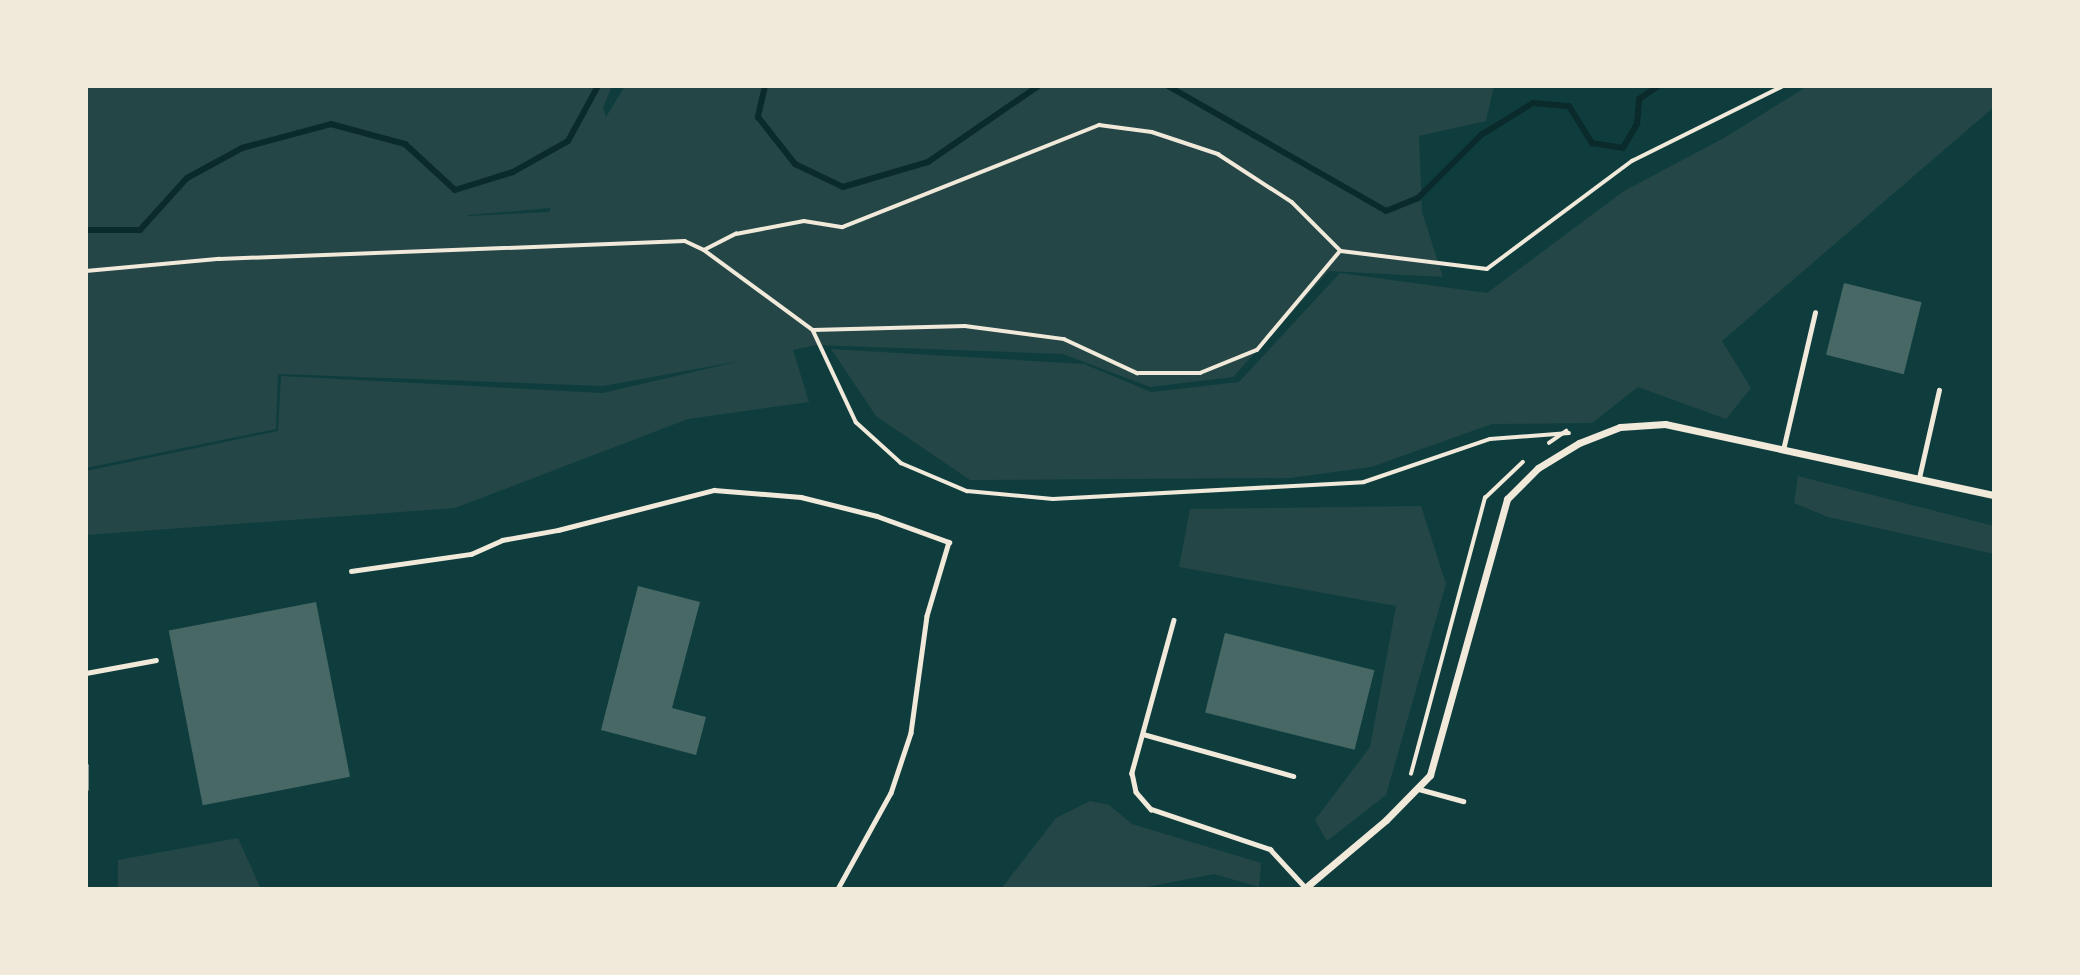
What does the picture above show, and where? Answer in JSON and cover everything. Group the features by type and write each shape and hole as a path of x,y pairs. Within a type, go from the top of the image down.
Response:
{"street":[{"path":"1304,888 1419,789 1430,775 1507,499 1538,468 1578,443 1620,427 1665,424 1994,495"}],"lane":[{"path":"1783,450 1815,313"},
{"path":"1919,478 1939,390"},
{"path":"351,572 471,554 502,540 558,530 714,490 801,497 877,516 949,542 927,616 911,733 891,793 838,889"},
{"path":"1174,620 1132,772 1136,792 1151,810 1270,849 1304,888"},
{"path":"86,673 156,660"},
{"path":"1143,734 1293,776"},
{"path":"86,765 86,789"},
{"path":"1419,789 1463,801"}],"path":[{"path":"704,250 736,234 804,221 843,227 1099,125 1152,132 1218,154 1292,202 1340,251 1488,269 1632,161 1783,86"},
{"path":"86,271 219,259 685,241 704,250 813,330 856,422 901,463 967,491 1053,499 1364,482 1490,439 1567,430 1578,443"},
{"path":"813,330 965,326 1064,339 1137,373 1200,373 1258,350 1340,251"}],"shaded area":[{"path":"86,86 612,86 603,108 606,117 625,86 1494,86 1486,121 1419,136 1422,212 1443,277 1329,271 1233,377 1150,387 1063,354 816,345 793,350 809,402 688,419 455,508 86,535 86,471 278,431 281,376 603,393 740,361 603,386 278,374 276,429 86,468","holes":["551,208 549,212 468,216"]},
{"path":"1808,86 1994,86 1994,107 1722,341 1751,388 1726,419 1638,387 1592,423 1492,424 1371,467 1290,478 970,480 876,416 831,349 1084,364 1151,392 1239,382 1340,273 1487,293 1624,191 1724,138"},
{"path":"1798,476 1994,526 1994,554 1828,517 1794,503"},
{"path":"1421,506 1446,584 1386,795 1327,841 1315,820 1370,747 1396,606 1179,567 1190,509"},
{"path":"1090,801 1109,805 1132,824 1261,863 1259,887 1214,874 1137,889 1001,889 1056,818"},
{"path":"238,838 261,889 118,889 118,860"}],"building":[{"path":"1844,283 1922,302 1904,374 1826,355"},
{"path":"638,586 700,602 672,708 706,717 696,755 601,730"},
{"path":"316,602 350,777 203,805 169,631"},
{"path":"1225,633 1374,670 1355,750 1205,713"}],"waterway":[{"path":"86,230 140,230 187,178 242,148 331,124 405,144 455,190 513,172 568,141 598,86"},
{"path":"765,86 758,117 795,164 843,187 928,162 1038,86"},
{"path":"1168,86 1386,211 1418,198 1481,135 1533,103 1569,106 1592,143 1623,148 1637,124 1639,99 1658,86"}]}
